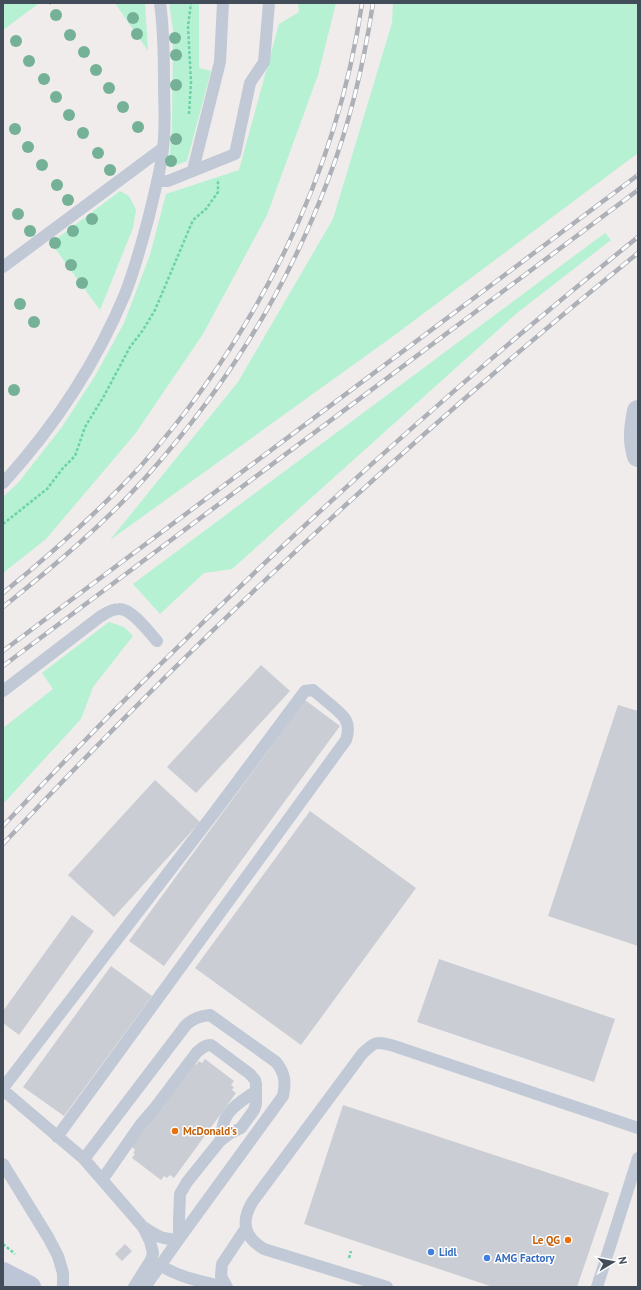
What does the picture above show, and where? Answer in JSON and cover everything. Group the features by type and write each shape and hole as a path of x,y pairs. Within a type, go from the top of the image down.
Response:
{"main road":[{"path":"3,1273 30,1287"}],"street":[{"path":"638,411 635,422 635,438 638,456"}],"lane":[{"path":"3,483 26,458 69,401 97,353 126,293 143,240 163,148 164,59 160,3"},
{"path":"193,170 220,62 223,3"},
{"path":"157,181 168,180 234,154 250,83 264,62 269,3"},
{"path":"3,267 163,148"},
{"path":"3,691 111,610 123,609 130,613 157,641"},
{"path":"57,1136 346,740 348,725 344,716 313,690 305,691 214,813 3,1089 57,1136 84,1159 143,1227 150,1240 153,1253 151,1260 134,1287"},
{"path":"84,1159 186,1025 194,1018 203,1015 210,1015 276,1062 282,1070 285,1088 283,1096 145,1287"},
{"path":"387,1287 264,1248 256,1244 250,1237 246,1228 247,1210 253,1201 362,1054 371,1045 382,1042 638,1128"},
{"path":"102,1180 141,1124 201,1048 206,1045 211,1045 250,1074 255,1080 256,1104 254,1110 241,1128 229,1134 220,1141 187,1182 180,1194 178,1220 179,1239"},
{"path":"220,1141 223,1123 227,1114 237,1104 256,1091"},
{"path":"597,1287 638,1158"},
{"path":"3,1164 58,1256 64,1273 63,1287"},
{"path":"143,1227 167,1240 179,1239"},
{"path":"226,1287 221,1276 222,1264 246,1228"},
{"path":"160,1265 169,1271 192,1279 226,1287"}],"green space":[{"path":"3,3 37,3 38,4 3,30"},
{"path":"115,3 145,3 148,51"},
{"path":"169,3 199,3 199,68 211,71 187,161 169,168 172,127 173,30"},
{"path":"298,3 336,3 318,75 267,215 203,334 135,434 46,539 3,573 3,497 18,483 62,427 95,376 124,323 150,255 166,194 239,170 279,24 299,12"},
{"path":"393,3 638,3 638,153 392,337 110,540 238,382 333,219 392,23"},
{"path":"120,191 129,196 136,210 133,228 100,310 51,243"},
{"path":"605,233 611,240 517,313 232,569 204,573 160,614 133,584"},
{"path":"109,622 124,627 133,636 93,687 81,719 3,804 3,728 53,689 42,673"}],"building":[{"path":"261,665 290,691 196,793 167,767"},
{"path":"305,700 340,726 164,966 129,941"},
{"path":"618,705 638,711 638,946 548,916"},
{"path":"155,780 200,822 114,917 68,875"},
{"path":"310,811 416,888 301,1045 195,968"},
{"path":"72,915 94,931 19,1035 3,1023 3,1011"},
{"path":"439,959 615,1019 594,1082 417,1022"},
{"path":"111,966 152,996 64,1116 23,1087"},
{"name":"McDonald's","path":"205,1059 234,1081 231,1085 234,1087 232,1090 236,1093 174,1178 170,1175 167,1178 164,1176 161,1180 132,1158 135,1154 133,1153 135,1150 131,1146 192,1062 196,1065 199,1061 202,1063"},
{"path":"343,1105 609,1193 577,1287 493,1287 304,1224"},
{"path":"125,1244 132,1251 122,1261 115,1254"}],"railway":[{"path":"3,593 73,533 139,468 181,418 219,365 254,309 285,252 311,192 333,130 350,67 362,3"},
{"path":"3,607 77,545 130,495 175,444 202,409 251,337 293,260 312,220 328,180 350,115 365,48 373,3"},
{"path":"3,651 638,175"},
{"path":"3,666 638,190"},
{"path":"3,826 154,670 310,520 390,447 472,376 638,237"},
{"path":"3,844 154,688 310,538 390,464 472,392 638,253"}],"place":[{"name":"McDonald's","path":"175,1131"},
{"name":"Le QG","path":"568,1240"},
{"name":"Lidl","path":"431,1252"},
{"name":"AMG Factory","path":"487,1258"}]}
